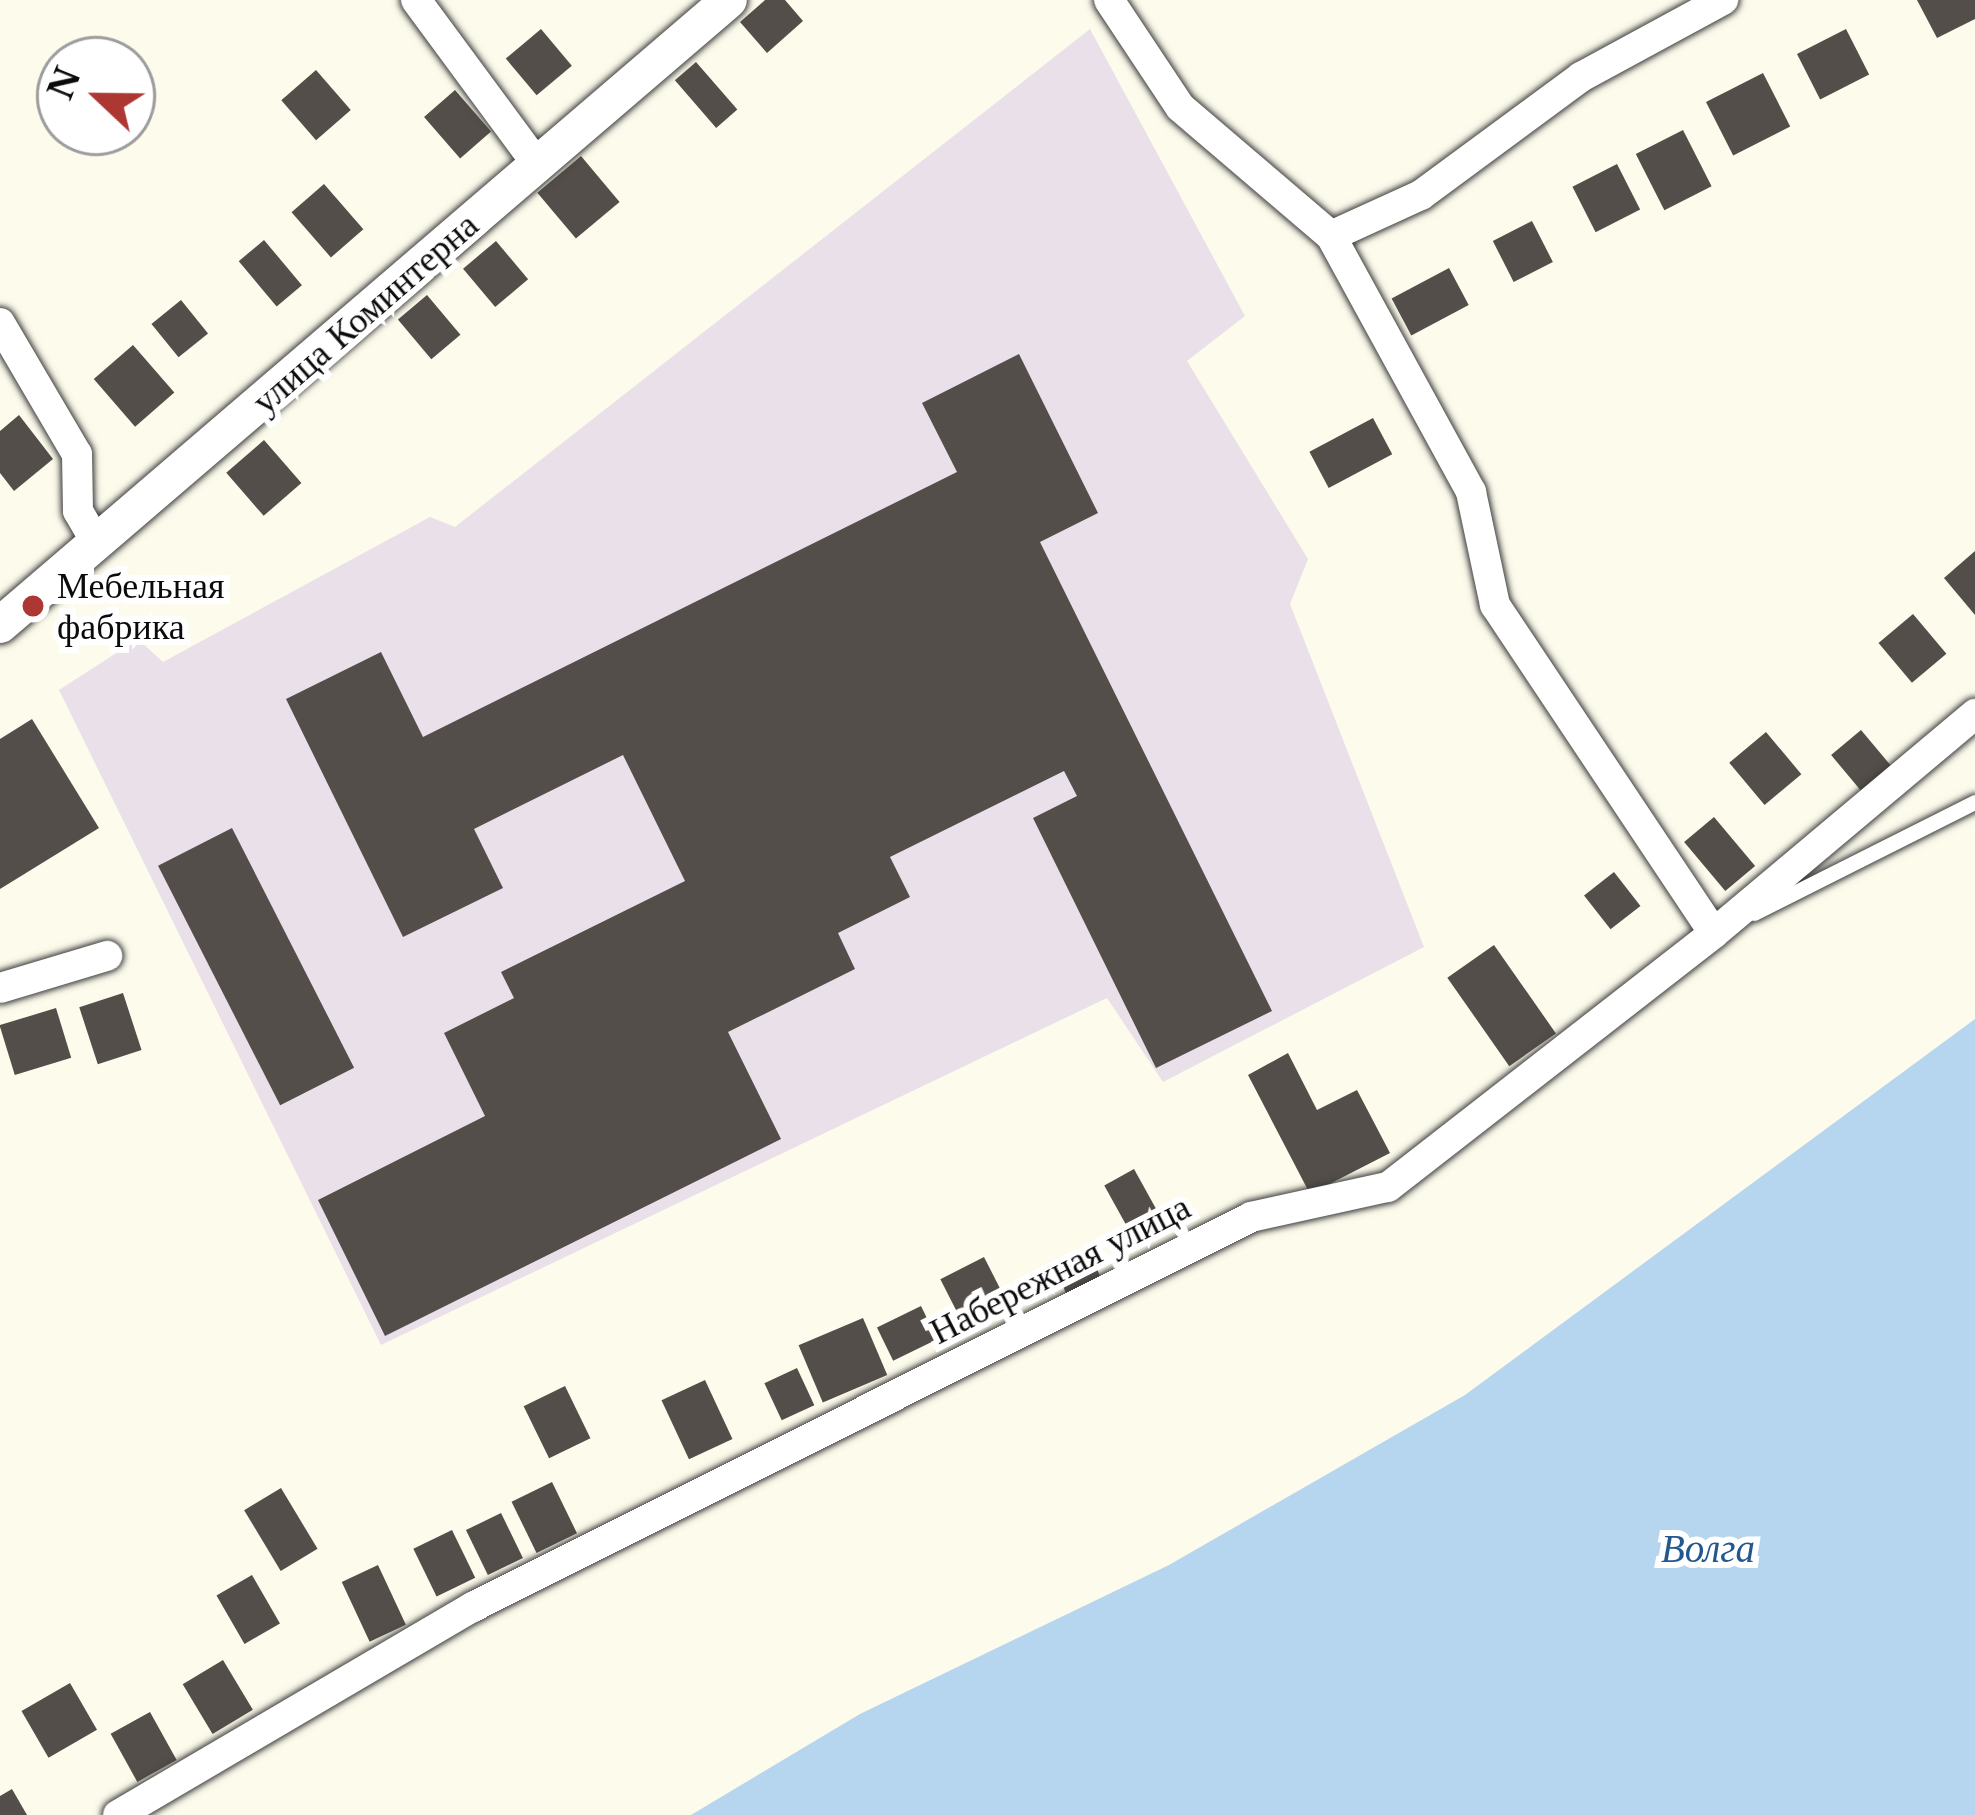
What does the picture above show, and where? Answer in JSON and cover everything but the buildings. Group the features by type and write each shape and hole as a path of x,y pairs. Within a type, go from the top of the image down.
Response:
{"street":[{"path":"416,0 537,164"},
{"name":"улица Коминтерна","path":"0,625 729,0"},
{"path":"1109,0 1180,107 1331,236 1471,492 1495,605 1714,933"},
{"path":"1331,236 1420,195 1581,77 1723,0"},
{"path":"0,323 77,454 78,511 96,542"},
{"name":"Набережная улица","path":"118,1815 473,1606 1251,1217 1388,1186 1714,933 1975,715"},
{"path":"0,988 107,956"}],"lane":[{"path":"1714,933 1975,802"}],"shaded area":[{"path":"1090,29 1245,316 1187,361 1308,559 1290,604 1424,947 1163,1082 1107,998 381,1345 59,690 138,639 163,662 430,517 455,527"}],"water":[{"name":"Волга","path":"1975,1019 1975,1815 691,1815 860,1714 1169,1565 1465,1395"}],"place":[{"name":"Мебельная фабрика","path":"33,606"}]}
